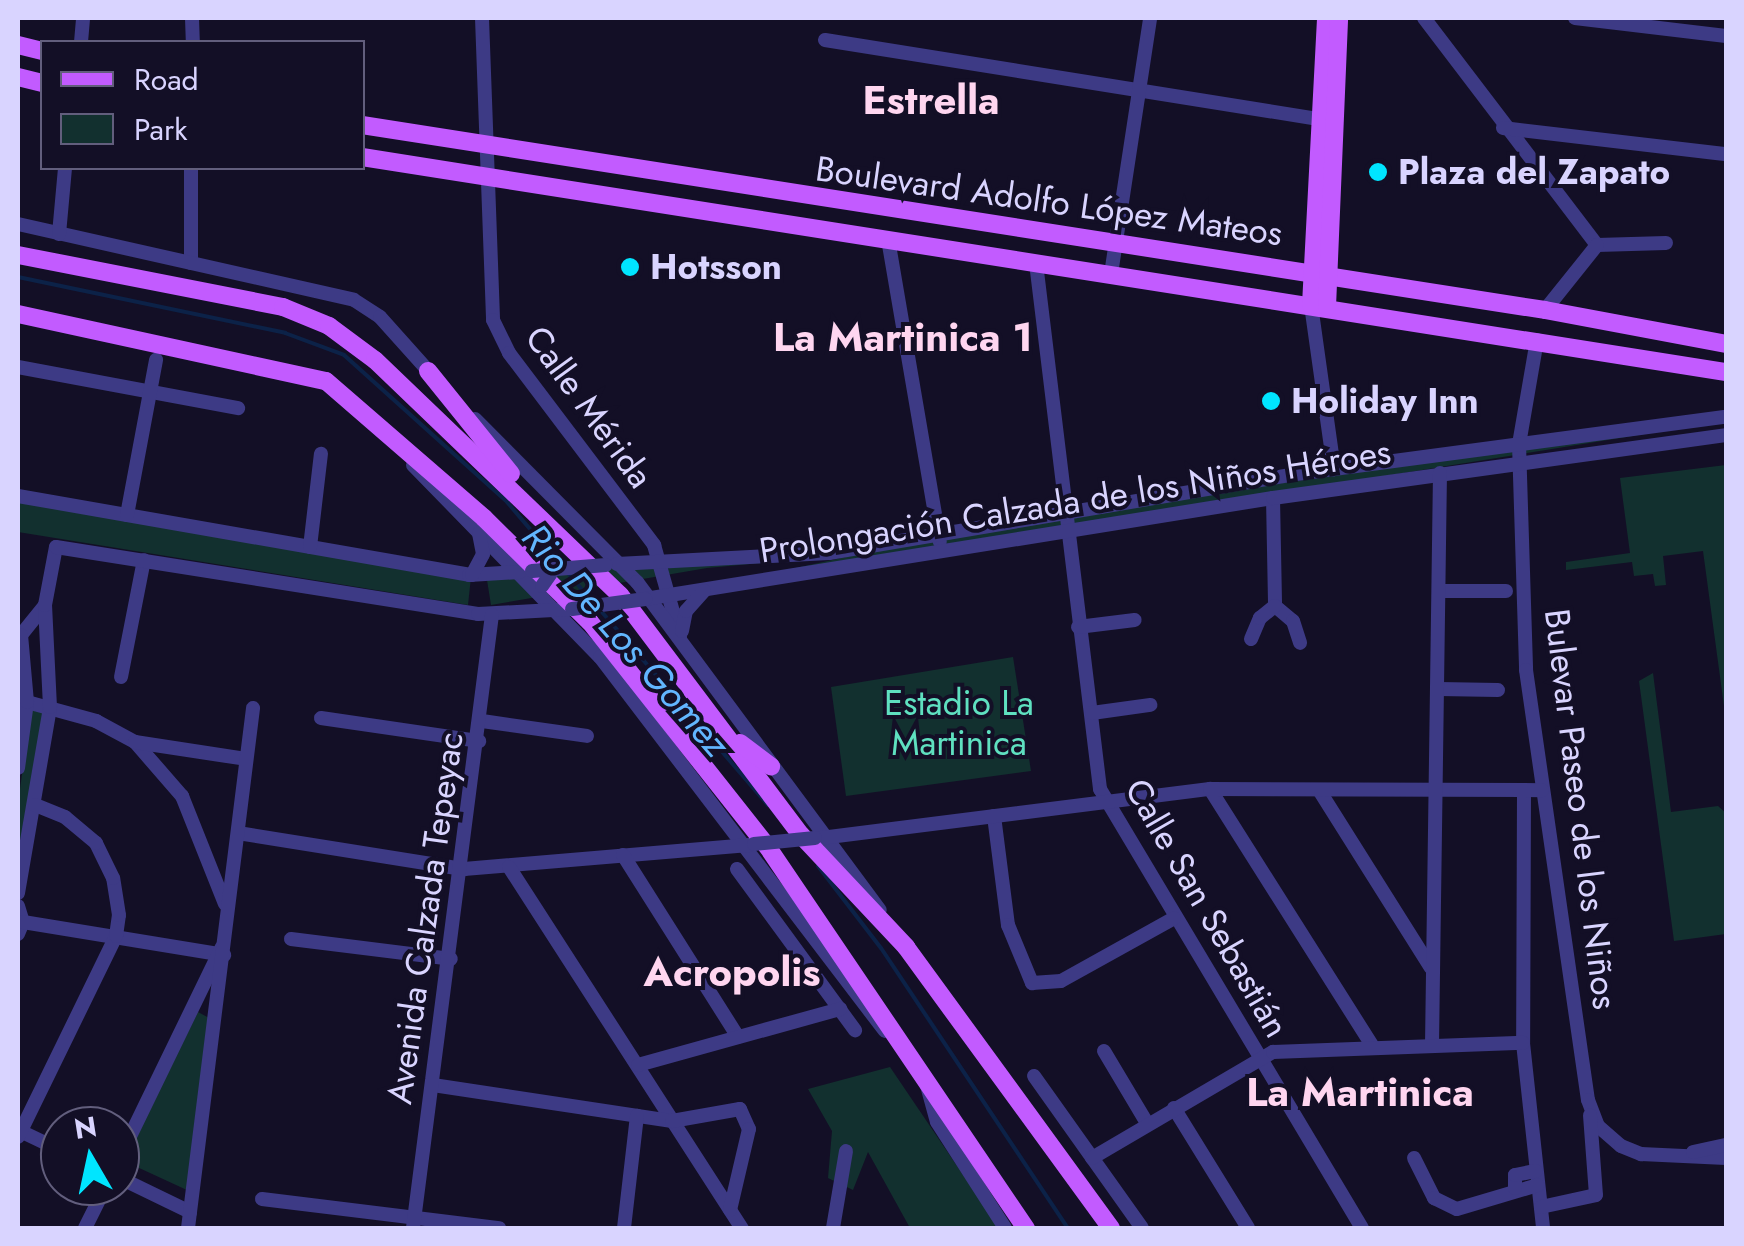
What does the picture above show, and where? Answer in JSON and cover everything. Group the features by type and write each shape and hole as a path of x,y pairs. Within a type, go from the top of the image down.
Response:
{"main road":[{"path":"1318,310 1316,120 1326,18"},
{"path":"1319,274 1339,18"},
{"name":"Boulevard Adolfo López Mateos","path":"365,126 485,148 1546,310 1726,344"},
{"name":"Boulevard Adolfo López Mateos","path":"365,158 486,181 1111,274 1726,372"},
{"path":"602,199 608,167"},
{"path":"18,255 251,299 318,320 375,360 570,543 644,617 740,743 771,766"},
{"path":"18,314 312,376 342,392 522,553 622,660 767,846 1026,1228"},
{"path":"428,371 570,543"},
{"path":"620,595 801,834 906,947 1111,1228"}],"street":[{"name":"Calle Mérida","path":"482,18 491,302 500,338 662,561 681,642"},
{"path":"1111,274 1150,18"},
{"path":"1424,18 1503,128 1597,245"},
{"path":"1575,18 1726,36"},
{"path":"825,40 1316,120"},
{"path":"1503,128 1726,154"},
{"path":"58,234 65,170"},
{"path":"190,170 191,263"},
{"path":"18,224 354,300 380,317 648,599 820,838 906,947"},
{"path":"888,240 941,553"},
{"path":"1597,245 1666,243"},
{"path":"1546,310 1597,245"},
{"path":"1036,263 1068,514 1064,532"},
{"path":"1318,310 1334,469"},
{"name":"Bulevar Paseo de los Niños","path":"1538,340 1518,444 1526,670 1588,1100 1598,1126 1621,1146 1641,1154 1726,1158"},
{"path":"127,515 156,360"},
{"path":"18,367 238,408"},
{"name":"Prolongación Calzada de los Niños Héroes","path":"18,496 472,575 662,561 748,561 939,536 1334,469 1726,418"},
{"name":"Prolongación Calzada de los Niños Héroes","path":"45,605 54,551 61,545 492,615 672,596 1272,498 1726,435"},
{"path":"398,446 479,532 564,609 750,844 867,1012 901,1043"},
{"path":"310,547 322,454"},
{"path":"1432,1045 1440,473"},
{"path":"1272,498 1275,606 1293,621 1300,643"},
{"path":"472,575 482,554 479,532"},
{"name":"Calle San Sebastián","path":"1064,532 1106,803 1362,1228"},
{"path":"121,677 144,560"},
{"path":"541,590 554,569"},
{"path":"681,642 686,610 704,591"},
{"path":"1440,591 1506,591"},
{"path":"18,768 28,702 19,635 45,605"},
{"path":"18,893 50,707 45,605"},
{"path":"1251,639 1260,618 1275,606"},
{"name":"Avenida Calzada Tepeyac","path":"414,1223 464,869 492,615"},
{"path":"1078,627 1135,620"},
{"path":"1439,690 1498,690"},
{"path":"28,702 50,707 135,742 246,759"},
{"path":"1092,713 1150,705"},
{"path":"188,1228 253,708"},
{"path":"321,718 479,741"},
{"path":"482,721 587,736"},
{"path":"135,742 182,796 226,909"},
{"path":"238,833 464,869 820,838 1210,789 1542,790"},
{"path":"1210,789 1373,1047"},
{"path":"1319,790 1432,969"},
{"path":"1524,791 1522,1043 1543,1228"},
{"path":"18,1133 116,936 118,903 104,854 76,824 35,804"},
{"path":"994,816 1008,925 1032,983 1061,981 1174,918"},
{"path":"623,855 738,1037"},
{"path":"508,867 742,1228"},
{"path":"737,869 855,1030"},
{"path":"18,906 20,928 116,936 221,952"},
{"path":"291,939 452,959"},
{"path":"140,1116 221,952"},
{"path":"638,1065 840,1009"},
{"path":"1092,1158 1259,1056 1373,1047 1522,1043"},
{"path":"1104,1051 1147,1123"},
{"path":"1034,1076 1142,1228"},
{"path":"926,1081 937,1122 1004,1228"},
{"path":"433,1085 672,1120 718,1109 746,1114 749,1129 730,1210"},
{"path":"1541,1207 1596,1196 1588,1100"},
{"path":"1174,1108 1248,1228"},
{"path":"624,1228 637,1116"},
{"name":"Bulevar Paseo de los Niños","path":"1688,1154 1726,1145"},
{"path":"833,1228 846,1151"},
{"path":"1414,1158 1434,1198 1457,1209 1500,1200 1537,1178"},
{"path":"140,1188 190,1212"},
{"path":"262,1199 414,1223 499,1228"}],"green space":[{"path":"1726,421 740,580 860,554 707,568 491,605 487,580 811,549"},
{"path":"1726,465 1726,721 1703,551 1663,556 1666,585 1655,586 1653,574 1634,576 1632,562 1566,570 1566,562 1630,553 1620,478"},
{"path":"18,501 471,577 468,605 18,532"},
{"name":"Estadio La Martinica","path":"1013,657 1031,771 846,796 831,687"},
{"path":"1653,673 1671,812 1718,806 1726,813 1726,934 1674,941 1639,681"},
{"path":"31,710 43,713 18,885 18,803"},
{"path":"198,1012 211,1019 189,1191 140,1168 140,1129"},
{"path":"890,1067 999,1228 910,1228 868,1152 853,1190 828,1178 832,1131 808,1089"}],"waterway":[{"name":"Rio De Los Gomez","path":"18,277 285,333 344,355 507,502 558,562"},
{"name":"Rio De Los Gomez","path":"568,573 591,600"},
{"name":"Rio De Los Gomez","path":"601,611 768,805"},
{"name":"Rio De Los Gomez","path":"818,866 881,948 1068,1228"}],"place":[{"name":"Plaza del Zapato","path":"1378,172"},
{"name":"Hotsson","path":"630,267"},
{"name":"Holiday Inn","path":"1271,401"}],"district":[{"name":"Estrella","path":"931,100"},
{"name":"La Martinica 1","path":"903,337"},
{"name":"Acropolis","path":"732,972"},
{"name":"La Martinica","path":"1360,1092"}]}
